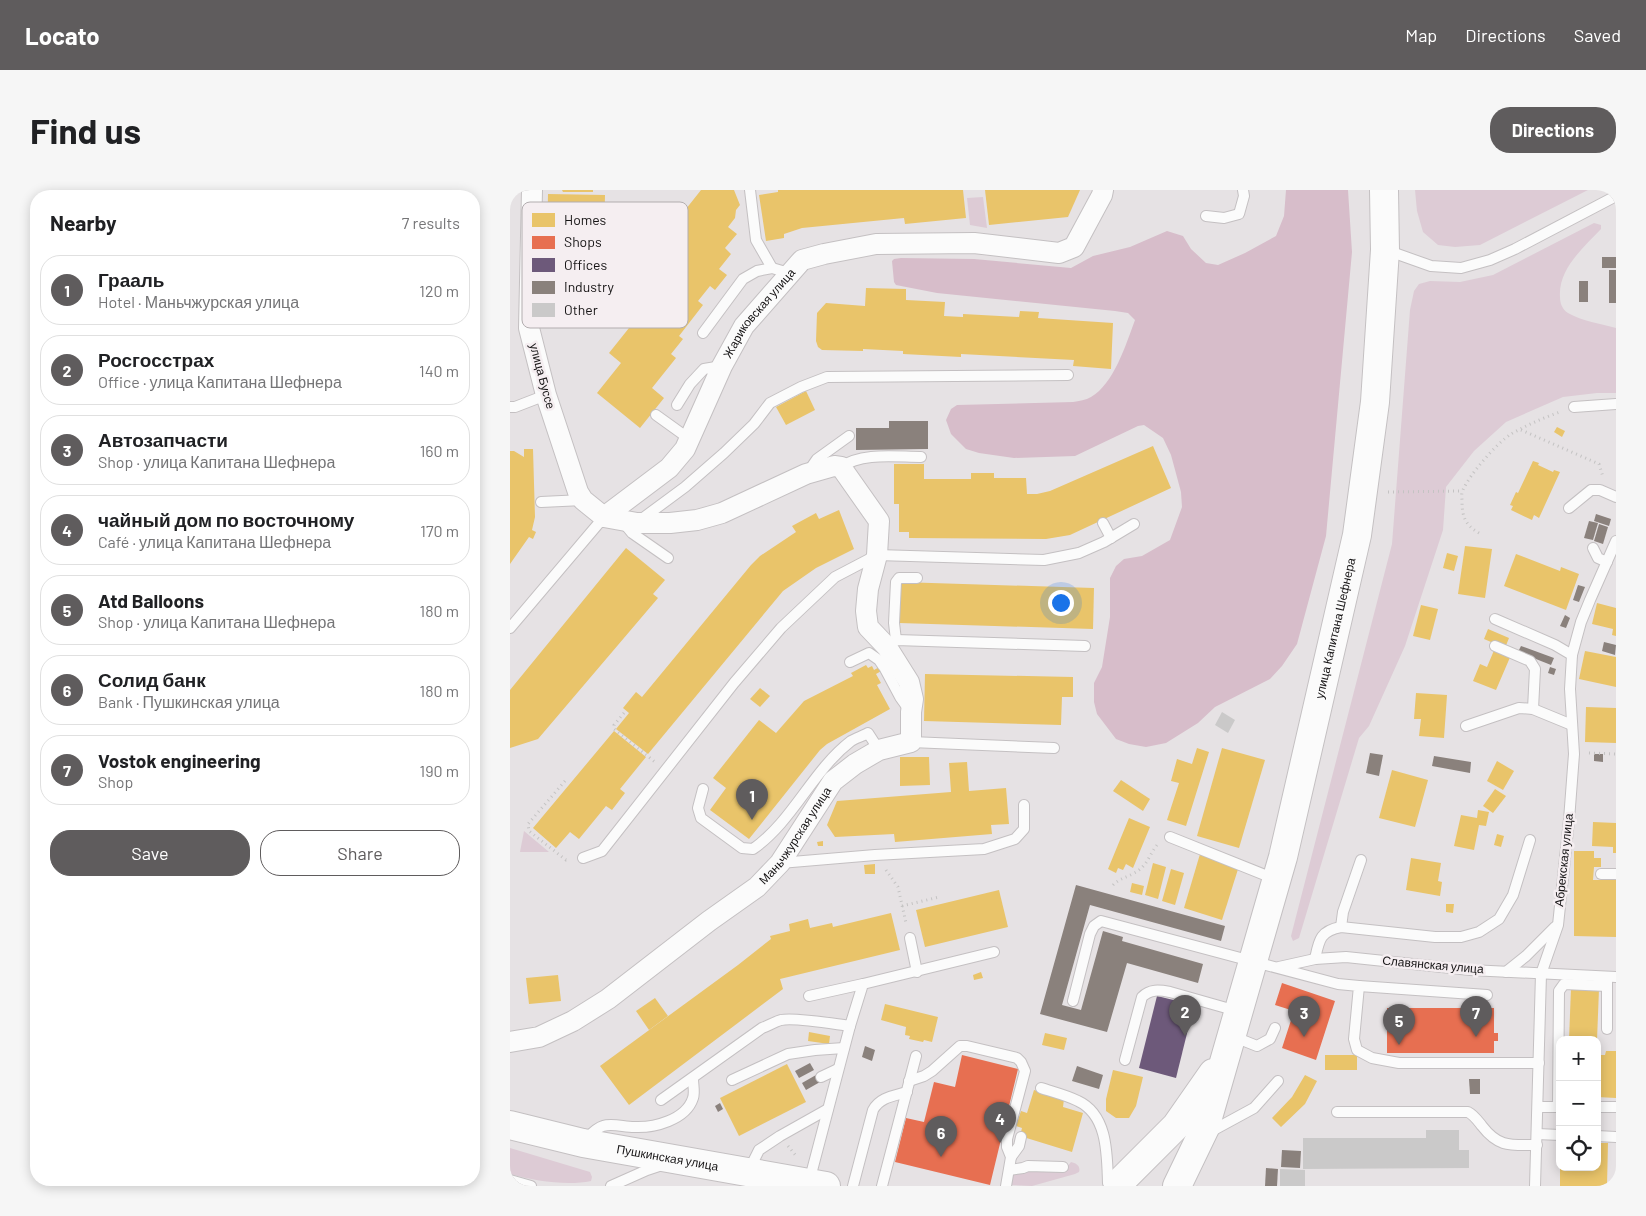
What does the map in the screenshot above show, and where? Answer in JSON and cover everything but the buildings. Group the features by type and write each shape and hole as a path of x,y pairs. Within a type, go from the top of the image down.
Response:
{"main road":[{"name":"улица Капитана Шефнера","path":"1117,1184 1176,1126 1231,1034 1264,965 1276,879 1283,856 1357,535 1375,402 1385,250 1384,190"},
{"name":"улица Капитана Шефнера","path":"1177,1186 1202,1136 1231,1034"},
{"name":"Пушкинская улица","path":"510,1125 582,1142 820,1185"}],"street":[{"name":"Жариковская улица","path":"620,520 685,449 688,438 722,366 744,326 780,271 802,260 876,244 974,243 1059,253 1074,247 1103,190"},
{"name":"улица Буссе","path":"529,328 546,395 578,492 583,500 620,520"},
{"path":"620,520 670,524 697,520 722,513 806,474 834,466 841,467 879,521 878,555 868,589 866,611 868,627 909,682 913,699 911,742"},
{"name":"Маньчжурская улица","path":"510,1042 539,1037 573,1021 608,999 709,921 757,887 780,863 833,781 855,764 879,750 911,742"}],"lane":[{"path":"750,190 756,240 780,271"},
{"path":"1206,216 1224,218 1238,214 1244,196 1243,190"},
{"path":"1385,250 1431,266 1461,268 1490,260 1515,249 1616,196"},
{"path":"703,333 743,279 757,271 780,271"},
{"path":"676,405 690,384 704,369 722,366"},
{"name":"Жариковская улица","path":"510,628 620,520 685,487 754,424 770,403 801,387 826,377 1068,375"},
{"path":"510,407 515,407 546,395"},
{"path":"1574,407 1616,404"},
{"path":"656,414 688,438"},
{"path":"806,474 817,459 849,436"},
{"path":"841,467 849,462 880,457 921,457"},
{"path":"1569,508 1591,490 1600,490 1612,496"},
{"path":"541,502 583,500"},
{"path":"620,520 632,533 668,558"},
{"path":"1103,523 1111,538"},
{"path":"583,858 602,851 734,682 801,608 835,577 878,555 1044,560 1079,552 1111,538 1134,524"},
{"name":"Абрекская улица","path":"1536,1186 1541,974 1558,925 1569,820 1574,754 1570,689 1572,655 1581,622 1616,541"},
{"path":"1593,548 1598,558 1607,562"},
{"path":"888,656 894,623 896,582 898,578 917,578"},
{"path":"1496,619 1555,645 1572,655"},
{"path":"850,662 869,654 879,660 888,656 1086,646"},
{"path":"1495,646 1530,661 1535,669 1534,709"},
{"path":"1466,726 1518,708 1534,709 1572,725"},
{"path":"703,789 698,808 701,818 742,848 753,849 766,840 824,768 852,741 868,733 879,750"},
{"path":"911,742 1054,748"},
{"path":"780,863 984,849 1014,839 1024,829 1024,805"},
{"path":"1170,838 1276,879"},
{"path":"1314,959 1319,940 1329,930 1341,927 1435,938 1461,937 1479,932 1498,919 1513,895 1530,840"},
{"path":"1341,927 1343,912 1361,860"},
{"path":"1601,874 1616,874"},
{"path":"1073,1001 1090,934 1094,926 1102,921 1338,984 1487,995"},
{"path":"1506,972 1526,956 1558,925"},
{"path":"910,938 917,972"},
{"path":"809,996 917,972 994,952"},
{"name":"Славянская улица","path":"1264,965 1346,957 1470,970 1610,980"},
{"path":"1559,1081 1559,991 1564,984 1610,980 1607,1029"},
{"path":"820,1185 828,1109 863,984"},
{"path":"1359,986 1354,1040 1357,1050 1372,1058 1399,1063 1538,1063"},
{"path":"1125,1060 1142,997 1147,992 1160,990 1170,992 1231,1034 1257,1046 1270,1040 1275,1028"},
{"path":"661,1100 762,1028 782,1020 850,1026"},
{"path":"909,1081 932,1071 960,1046 1017,1058 1025,1071 1007,1139 1007,1147 1011,1157"},
{"path":"732,1080 788,1054 844,1048"},
{"path":"882,1186 916,1056"},
{"path":"822,1077 838,1069"},
{"path":"582,1142 600,1127 607,1125 637,1127 659,1124 675,1117 688,1106 693,1098 692,1078"},
{"path":"1202,1136 1221,1128 1254,1108 1278,1081"},
{"path":"1041,1088 1077,1100 1093,1114 1103,1132 1117,1184"},
{"path":"854,1186 873,1110 880,1100 907,1092"},
{"path":"1538,1107 1556,1107"},
{"path":"1601,1107 1616,1107"},
{"path":"749,1171 759,1150 828,1109"},
{"path":"1337,1112 1468,1112 1491,1138 1501,1142 1513,1145 1556,1136"},
{"path":"1601,1136 1616,1137"},
{"path":"1006,1186 1011,1157 1019,1146 1021,1137"},
{"path":"611,1186 624,1183 647,1170 680,1159"},
{"path":"1009,1170 1028,1166 1063,1168"},
{"path":"510,1180 531,1186"}],"path":[{"path":"1479,533 1472,529 1465,521 1462,513 1462,491 1488,454 1509,435 1536,420 1574,407"},
{"path":"1520,429 1599,464 1612,496"},
{"path":"1388,492 1462,491"},
{"path":"624,713 614,725 614,729 665,770"},
{"path":"1574,754 1616,754"},
{"path":"565,781 528,824 529,831 566,860 583,858"},
{"path":"1113,884 1119,879 1134,874 1143,866 1159,842 1170,838"},
{"path":"898,887 902,906 939,897"}],"shaded area":[{"path":"1286,190 1348,190 1352,252 1326,536 1297,644 1282,666 1270,679 1215,707 1198,723 1166,743 1146,747 1129,744 1116,739 1097,714 1094,702 1094,683 1102,667 1110,617 1110,578 1116,566 1124,559 1142,556 1170,540 1182,507 1181,492 1171,455 1163,438 1144,425 1138,426 1075,456 1014,458 979,453 966,449 951,434 946,420 951,409 957,405 1073,402 1091,397 1099,391 1113,373 1135,320 1128,313 1115,311 937,293 896,285 892,261 901,258 974,259 1071,268 1093,256 1130,247 1167,231 1183,236 1191,249 1206,263 1218,265 1276,236 1284,216"},
{"path":"1415,190 1588,190 1480,245 1455,247 1438,245 1423,232 1417,211"},
{"path":"983,197 987,228 970,225 967,198"},
{"path":"1594,223 1601,225 1601,229 1573,259 1563,277 1560,287 1560,299 1563,308 1573,316 1616,328 1616,393 1563,397 1506,422 1474,451 1446,487 1443,530 1405,646 1369,726 1359,738 1299,938 1293,941 1291,936 1392,544 1410,310 1414,291 1419,284 1430,281 1460,282 1493,275"},
{"path":"524,831 549,852 520,852"},
{"path":"510,1148 590,1172 591,1181 572,1183 551,1182 510,1174"},
{"path":"1071,1162 1078,1165 1079,1172 1032,1186 1011,1185 1015,1173 1067,1167"}],"place":[{"name":"Грааль","path":"752,820"},
{"name":"Росгосстрах","path":"1185,1036"},
{"name":"Автозапчасти","path":"1304,1037"},
{"name":"Vostok engineering","path":"1476,1037"},
{"name":"Atd Balloons","path":"1399,1045"},
{"name":"чайный дом по восточному","path":"1000,1143"},
{"name":"Солид банк","path":"941,1157"}]}
